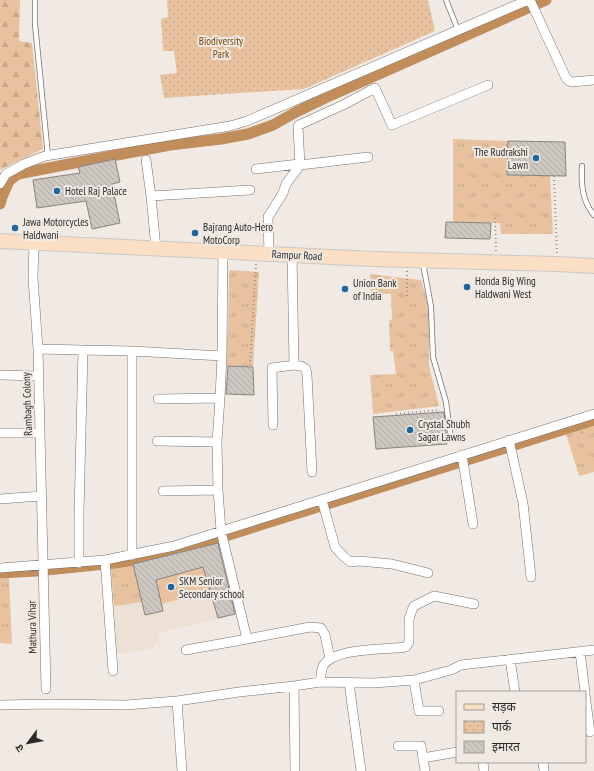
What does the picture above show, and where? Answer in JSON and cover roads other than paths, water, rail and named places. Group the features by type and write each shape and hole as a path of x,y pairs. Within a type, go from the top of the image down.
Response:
{"main road":[{"name":"Rampur Road","path":"0,241 423,261 594,266"}],"street":[{"path":"0,184 6,174 24,164 48,156 230,126 247,121 458,30 531,3 566,78 572,82 594,80"},
{"path":"262,253 268,217 283,193 286,184 300,165 299,125 343,105 375,88 392,125 488,84"},
{"path":"256,169 368,157"},
{"path":"146,160 156,249"},
{"path":"151,196 250,190"},
{"name":"Rambagh Colony","path":"34,242 33,278 38,348 43,569"},
{"path":"223,252 222,356 217,442 218,490 222,535 247,639"},
{"path":"292,254 294,365"},
{"path":"38,348 222,356"},
{"path":"79,562 83,350"},
{"path":"132,351 132,555"},
{"path":"273,424 272,368 294,365 301,366 306,369 307,375 312,472"},
{"path":"0,375 38,376"},
{"path":"158,399 220,398"},
{"path":"0,568 43,569 79,562 105,563 132,555 222,535 510,444 594,414"},
{"path":"0,434 40,432"},
{"path":"157,441 217,442"},
{"path":"510,444 523,503 531,576"},
{"path":"463,459 473,524"},
{"path":"163,491 218,490"},
{"path":"0,499 41,496"},
{"path":"322,503 335,547 344,558 350,562 359,561 392,564 428,572"},
{"path":"105,563 113,672"},
{"name":"Mathura Vihar","path":"43,569 46,688"},
{"path":"320,682 323,666 330,659 343,654 365,650 406,648 409,642 409,619 414,606 434,596 474,604"},
{"path":"186,650 310,627 320,628 325,635 330,659"},
{"path":"0,705 126,705 177,701 320,682 384,683 414,680 451,670 461,665 594,650"},
{"path":"580,652 585,691"},
{"path":"510,659 515,691"},
{"path":"414,680 419,711 439,711"},
{"path":"349,683 361,771"},
{"path":"294,686 295,771"},
{"path":"177,701 182,771"},
{"path":"586,701 590,732"},
{"path":"398,746 421,746 425,771"},
{"path":"423,758 456,752"}],"lane":[{"path":"35,0 35,24 48,156"},
{"path":"446,0 458,30"},
{"path":"582,166 581,184 589,209 594,215"},
{"path":"423,261 431,307 433,357 446,402 452,440"}],"waterway":[{"path":"0,204 9,181 18,174 170,145 248,134 273,125 325,98 546,0"},
{"path":"0,573 37,571 115,563 145,558 213,540 594,420"}],"place":[{"name":"The Rudrakshi Lawn","path":"536,158"},
{"name":"Hotel Raj Palace","path":"57,191"},
{"name":"Jawa Motorcycles Haldwani","path":"15,228"},
{"name":"Bajrang Auto-Hero MotoCorp","path":"195,233"},
{"name":"Honda Big Wing Haldwani West","path":"467,287"},
{"name":"Union Bank of India","path":"345,289"},
{"name":"Crystal Shubh Sagar Lawns","path":"410,430"},
{"name":"SKM Senior Secondary school","path":"171,587"}],"park label":[{"name":"Biodiversity Park","path":"221,47"}]}
